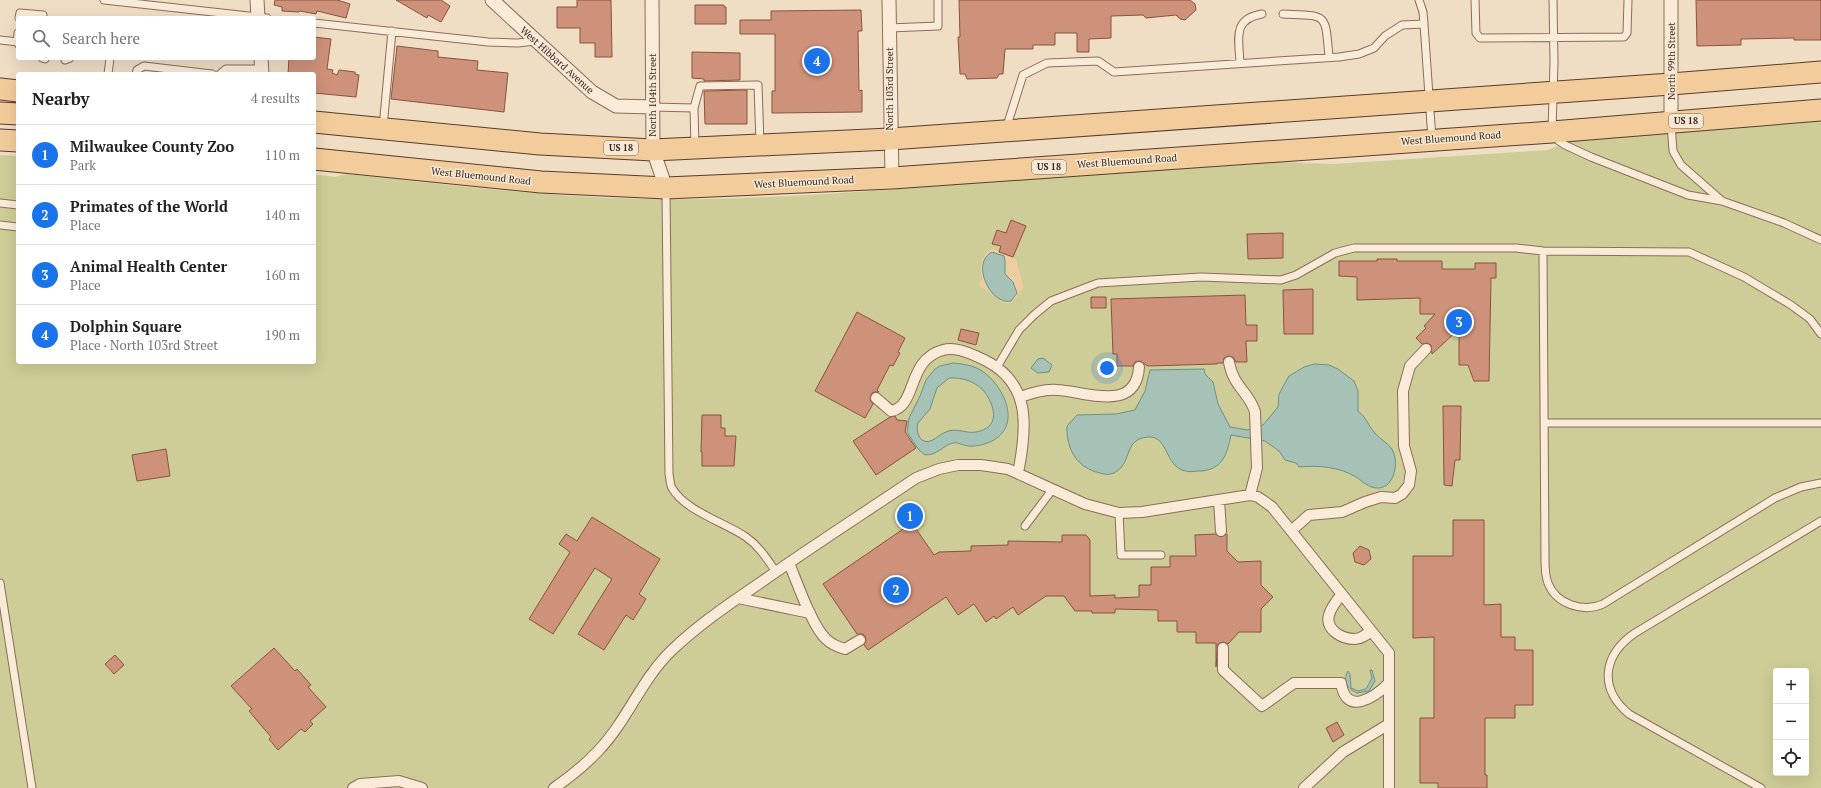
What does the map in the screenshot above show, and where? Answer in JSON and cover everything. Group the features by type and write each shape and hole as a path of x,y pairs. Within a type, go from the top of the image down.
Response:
{"main road":[{"name":"US 18","path":"316,122 383,130 540,144 653,150 890,139 1671,84 1821,72"},
{"path":"0,89 16,91"},
{"name":"West Bluemound Road","path":"316,159 541,182 666,188 892,178 1552,132 1821,110"},
{"path":"0,112 16,114"},
{"path":"0,140 16,141"}],"street":[{"path":"257,0 261,16"},
{"name":"West Hibbard Avenue","path":"492,0 592,92 616,106 653,107"},
{"name":"North 104th Street","path":"652,0 653,150 666,188"},
{"name":"North 103rd Street","path":"889,0 890,139 892,178"},
{"name":"North 99th Street","path":"1671,0 1671,122"},
{"path":"876,398 891,411 897,410 904,405 916,373 924,360 942,350 953,349 966,352 983,359 1012,380 1020,397 1024,423 1024,445 1018,473"},
{"path":"1291,531 1309,515 1342,512 1381,497 1395,498 1402,494 1409,485 1411,471 1404,446 1403,391 1410,366 1426,349"},
{"path":"1229,362 1234,380 1253,406 1256,420 1257,468 1250,495"},
{"path":"1020,397 1044,390 1057,390 1095,396 1118,396 1132,388 1136,382 1139,368"},
{"path":"554,788 569,778 599,750 624,716 646,680 666,655 688,635 738,598 916,478 939,469 958,465 982,465 1008,469 1085,504 1119,513 1142,512 1250,495 1258,497 1272,507 1389,653 1389,788"},
{"path":"1219,500 1221,531"},
{"path":"789,563 810,613 825,638 835,646 846,649 860,640"},
{"path":"1342,594 1332,605 1328,616 1330,626 1336,634 1345,638 1356,639 1365,636 1371,631"},
{"path":"738,598 810,613"},
{"path":"1223,648 1223,670 1262,706 1294,683 1341,683 1343,692 1347,697 1358,702 1376,695 1389,683"},
{"path":"1304,788 1343,752 1389,724"},
{"path":"353,788 360,784 399,781 422,788"}],"lane":[{"path":"104,0 244,16"},
{"path":"889,28 938,26 938,0"},
{"path":"1419,0 1423,12 1432,140"},
{"path":"1475,0 1476,33 1480,38 1624,37 1627,33 1628,0"},
{"path":"1553,0 1554,38 1552,132 1562,143 1586,155 1688,195 1722,201 1794,227 1821,240"},
{"path":"19,16 20,13 43,15"},
{"path":"1240,63 1239,31 1242,23 1251,16 1262,14"},
{"path":"1283,14 1318,16 1324,20 1329,57"},
{"path":"316,23 488,42 518,43 534,40"},
{"path":"1006,131 1023,76 1047,63 1098,61 1114,72 1359,54 1374,48 1385,36 1402,25 1424,24"},
{"path":"383,130 392,31"},
{"path":"0,40 16,43"},
{"path":"108,72 110,60"},
{"path":"136,72 137,70 144,66 195,72"},
{"path":"222,72 226,69 261,67"},
{"path":"695,148 694,108 700,86 758,85 760,145"},
{"path":"653,107 694,108"},
{"path":"1671,122 1672,142 1676,158 1685,170 1722,201"},
{"path":"666,188 668,474 672,488 682,500 703,514 746,537 759,547 776,572"},
{"path":"0,203 16,205"},
{"path":"0,226 16,227"},
{"path":"997,368 1019,330 1034,315 1051,301 1098,283 1201,277 1280,280 1292,277 1334,253 1354,248 1516,248 1544,251 1689,252 1744,277 1791,305 1810,319 1818,327 1821,334"},
{"path":"1544,251 1546,575 1553,592 1565,602 1575,606 1588,608 1603,604 1775,498 1801,487 1821,483"},
{"path":"1544,423 1821,423"},
{"path":"1025,526 1052,490"},
{"path":"1119,513 1121,555 1161,555"},
{"path":"1761,788 1629,714 1616,701 1611,693 1608,677 1610,664 1619,646 1635,633 1821,521"},
{"path":"0,583 32,788"}],"shaded area":[{"path":"1821,121 1821,788 0,788 0,155 16,156 16,364 316,364 316,174 335,177 346,174 494,190 568,196 642,199 723,199 844,193 1252,163 1278,162 1334,164 1547,150 1575,140"},
{"path":"992,252 1004,256 1005,274 1013,282 1017,293 1011,301 1004,301 996,297 990,291 986,282 983,274 983,265 986,257"},
{"path":"1043,358 1052,365 1049,372 1038,373 1031,368 1038,359"},
{"path":"953,363 972,366 990,377 997,385 1006,404 1008,414 1007,424 1002,433 994,440 985,444 974,446 953,443 929,455 925,455 919,450 907,432 909,418 926,380 935,369 940,366","holes":["949,378 970,381 983,390 992,406 992,422 983,430 976,432 954,430 943,433 930,441 924,441 918,434 918,423 930,409 937,388"]},
{"path":"1314,364 1329,365 1338,369 1354,381 1358,391 1358,411 1374,432 1390,446 1394,453 1394,473 1390,482 1386,485 1377,488 1371,487 1356,477 1336,469 1314,466 1299,467 1296,463 1285,460 1279,451 1265,441 1231,435 1222,461 1206,470 1189,472 1180,469 1175,465 1163,445 1159,440 1154,438 1148,437 1135,442 1122,467 1109,474 1102,474 1085,467 1074,456 1068,442 1067,426 1077,415 1116,414 1135,410 1145,391 1150,370 1204,369 1205,374 1213,382 1218,404 1230,427 1248,430 1263,425 1278,407 1279,394 1289,376 1304,367"},
{"path":"1370,670 1372,670 1375,681 1369,691 1357,693 1347,685 1346,675 1348,671 1350,674 1351,688 1358,691 1366,689 1372,678"}],"sand":[{"path":"992,249 1016,259 1024,289 1020,291 1021,294 1017,292 1017,297 1008,304 1002,302 986,289 980,287 979,282 982,280 981,271 983,258"}],"building":[{"path":"275,0 337,0 350,4 346,18 317,11 316,14 300,11 282,11 282,7 274,5"},
{"path":"396,0 441,0 450,6 441,22 428,15 427,18"},
{"path":"577,0 611,0 612,57 595,57 595,43 580,43 580,28 557,28 557,7 577,7"},
{"path":"959,0 1190,0 1195,4 1196,10 1185,20 1180,19 1176,15 1146,18 1143,15 1111,16 1111,38 1089,39 1089,52 1077,52 1077,33 1055,33 1055,45 1033,45 1033,49 1005,49 1003,74 999,74 997,78 967,79 965,74 960,74 958,37 960,37"},
{"path":"1696,0 1821,0 1821,40 1794,40 1794,38 1741,39 1741,45 1697,46"},
{"path":"695,5 724,5 724,7 726,7 726,24 695,24"},
{"path":"861,10 862,31 858,31 859,91 862,90 862,112 772,113 772,91 775,91 775,34 740,34 740,20 771,20 771,11"},
{"path":"316,37 331,39 327,69 333,70 332,73 337,75 339,70 355,72 355,74 359,75 356,97 316,93 316,72 288,72 289,60 316,60"},
{"path":"397,46 438,51 438,57 478,61 477,70 508,73 504,112 391,99"},
{"path":"692,52 740,53 740,80 704,81 704,79 692,78"},
{"path":"747,90 747,124 705,124 704,91"},
{"path":"1011,220 1026,226 1013,257 999,252 1001,246 992,244 997,230 1006,233"},
{"path":"1283,233 1283,258 1248,259 1247,234"},
{"path":"1377,259 1397,259 1397,261 1442,261 1442,269 1475,269 1475,263 1496,263 1496,278 1491,278 1489,381 1474,381 1468,365 1459,365 1459,329 1432,354 1431,345 1427,343 1422,344 1416,338 1426,328 1424,326 1435,314 1420,314 1420,298 1357,300 1357,277 1339,276 1339,261 1377,261"},
{"path":"1313,289 1313,334 1284,334 1283,290"},
{"path":"1245,295 1246,325 1257,325 1257,341 1246,341 1247,362 1236,362 1233,357 1228,356 1224,358 1223,363 1217,364 1148,366 1140,361 1135,362 1133,366 1117,366 1117,354 1113,354 1111,299"},
{"path":"1091,297 1106,297 1106,308 1091,308"},
{"path":"857,312 905,338 898,352 900,353 893,366 890,365 877,390 879,392 874,392 871,394 870,400 873,404 865,418 815,391"},
{"path":"961,329 979,333 976,345 958,340"},
{"path":"1443,406 1461,406 1460,460 1455,460 1452,486 1444,485"},
{"path":"702,415 721,415 721,428 725,428 725,436 736,436 734,466 702,466"},
{"path":"895,416 897,420 907,421 905,432 916,448 876,475 853,441 890,417"},
{"path":"166,449 170,476 137,481 132,455"},
{"path":"592,517 660,559 639,594 646,599 633,620 626,615 604,650 578,634 612,579 595,568 553,634 529,619 570,552 559,544 566,534 577,541"},
{"path":"1453,520 1484,520 1484,605 1501,604 1501,637 1515,637 1515,650 1533,650 1533,705 1515,705 1515,718 1485,718 1485,775 1487,775 1487,788 1438,788 1438,783 1420,783 1420,718 1434,718 1434,637 1413,638 1413,556 1453,556"},
{"path":"912,523 934,555 939,552 971,551 971,546 1008,545 1008,541 1062,542 1062,535 1086,535 1090,540 1090,596 1115,595 1115,598 1139,597 1139,585 1151,585 1151,567 1170,567 1170,556 1196,556 1195,535 1215,534 1221,537 1227,534 1227,551 1238,562 1261,561 1261,585 1273,597 1261,609 1261,632 1239,632 1228,644 1223,642 1218,644 1216,667 1216,643 1196,643 1196,632 1177,632 1177,621 1158,621 1158,610 1115,609 1115,613 1075,611 1064,596 1046,596 1018,615 1013,607 996,619 994,616 986,622 974,604 958,615 946,597 868,650 864,645 866,640 865,636 863,634 857,634 823,584"},
{"path":"1360,546 1369,550 1371,559 1364,565 1355,562 1353,553"},
{"path":"274,648 295,671 297,669 311,685 308,687 326,707 310,721 313,724 305,732 301,729 278,750 269,739 271,737 249,711 252,709 231,686"},
{"path":"115,655 124,665 114,674 105,664"},
{"path":"1337,722 1344,735 1333,742 1326,728"}],"place":[{"name":"Dolphin Square","path":"817,61"},
{"name":"Animal Health Center","path":"1459,322"},
{"name":"Milwaukee County Zoo","path":"910,516"},
{"name":"Primates of the World","path":"896,590"}]}
